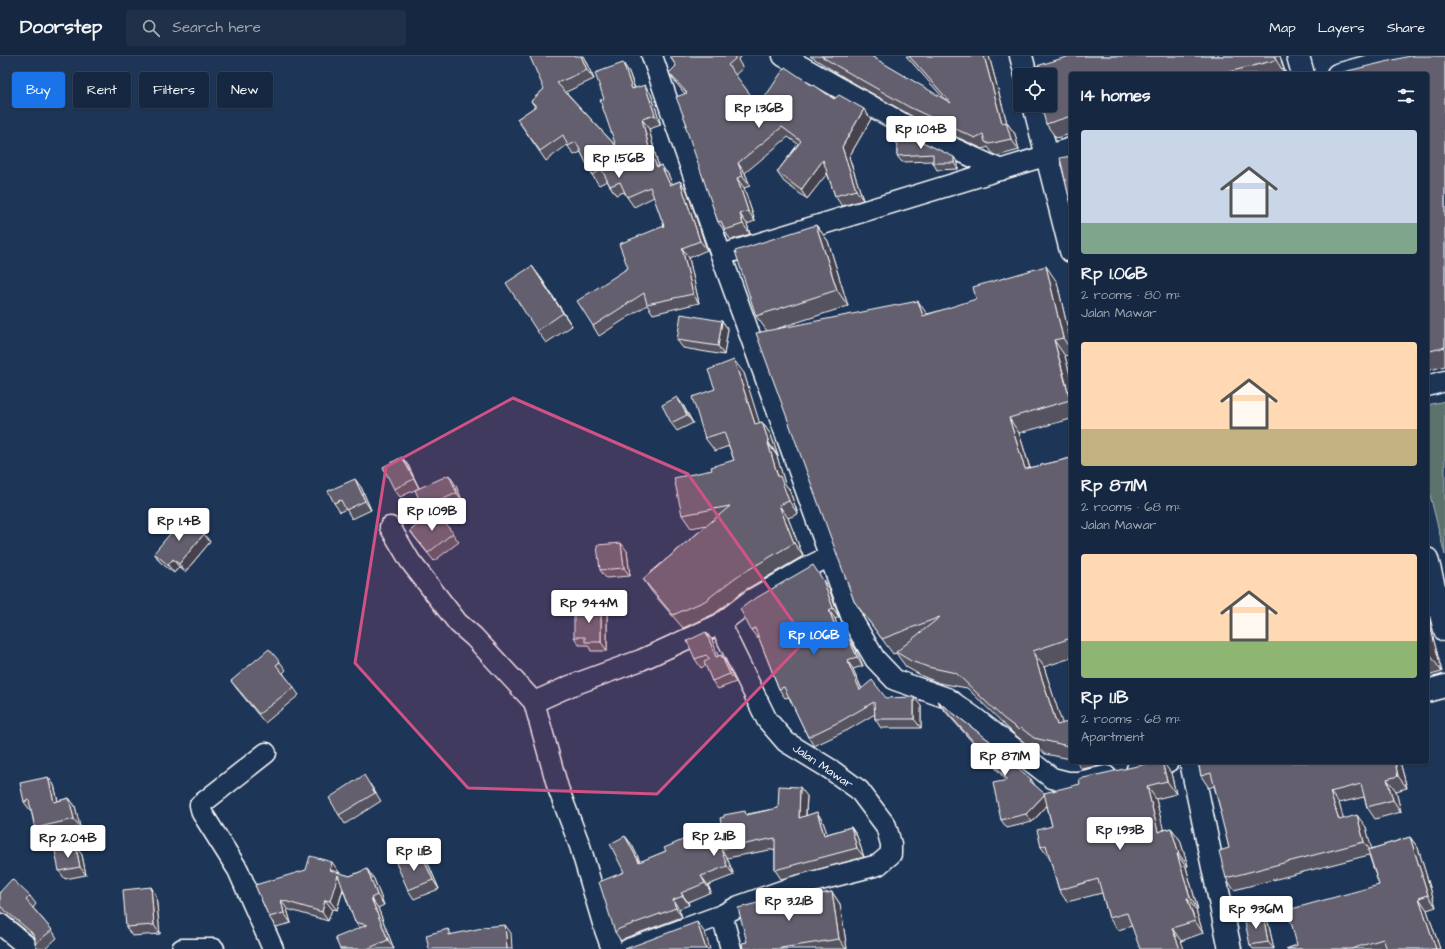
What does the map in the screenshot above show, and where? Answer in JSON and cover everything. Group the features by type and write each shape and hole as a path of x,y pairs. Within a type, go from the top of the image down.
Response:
{"main road":[{"path":"1021,56 1024,68"},
{"path":"1298,56 1302,72"},
{"path":"1036,112 1069,243"},
{"path":"1429,567 1445,630"},
{"path":"1429,690 1445,686"},
{"path":"1191,764 1230,949"}],"street":[{"path":"652,56 721,255 853,621 875,659 895,680 946,698 975,718 1052,778 1068,782 1078,782 1159,764"},
{"path":"783,56 912,129 1001,170"},
{"path":"1344,72 1402,56"},
{"path":"721,255 1069,149"},
{"path":"1429,385 1445,381"},
{"path":"390,527 410,561 458,623 474,637 534,702 558,788 580,846 612,949"},
{"path":"534,702 570,686 641,660 720,624 752,600 830,556"},
{"name":"Jalan Mawar","path":"720,624 767,720 786,742 830,769 859,790 886,826 892,849 891,854 878,865 793,887 739,906 722,915"},
{"path":"266,753 200,805 202,813 238,870 273,949"},
{"path":"629,949 722,915 731,949"},
{"path":"0,924 30,949"},
{"path":"182,949 214,949"}],"highlighted area":[{"path":"513,398 688,474 806,640 657,794 468,788 355,663 386,467"}],"green space":[{"path":"1445,401 1445,555 1429,491 1429,405"}],"building":[{"path":"581,56 587,70 557,83 616,146 600,100 604,99 595,73 623,63 632,89 645,85 655,115 642,119 650,152 657,167 661,165 670,185 680,181 700,241 682,248 693,294 647,304 644,293 593,326 577,301 628,268 619,244 664,226 650,187 627,197 620,182 610,186 602,170 592,175 576,142 568,146 563,135 540,151 517,119 536,106 531,101 544,89 530,57"},
{"path":"670,56 734,56 736,58 728,65 759,106 785,67 834,99 839,95 864,109 842,147 856,190 835,196 823,160 801,190 777,172 801,141 782,127 738,163 743,176 737,178 748,211 740,214 743,224 725,230 721,221 718,222 685,125 687,125 676,97 687,93 669,73 676,66"},
{"path":"821,56 871,56 951,103 909,56 984,56 1002,123 1006,122 1011,139 989,144 985,142 983,134 975,138 909,107"},
{"path":"1070,56 1274,56 1276,60 1229,72 1069,72 1069,117 1046,124 1043,112 1057,112 1057,68 1030,68"},
{"path":"1410,56 1445,56 1445,347 1429,351 1429,72 1343,72"},
{"path":"908,135 954,157 954,163 933,163 933,154 897,156 897,136"},
{"path":"1069,156 1069,197 1060,158"},
{"path":"816,225 837,290 756,316 735,251"},
{"path":"532,266 563,313 537,331 506,283"},
{"path":"1046,266 1063,338 1054,340 1069,400 1009,418 1025,469 1069,458 1069,639 1033,651 1057,725 1069,722 1069,749 1068,746 1034,738 1021,728 1019,730 1003,718 956,673 928,667 911,661 896,652 940,617 882,639 854,601 756,333 918,301 923,316 976,299 973,287"},
{"path":"681,314 722,321 718,346 677,340"},
{"path":"734,360 755,424 762,422 778,477 780,476 789,501 779,505 794,543 736,577 705,601 673,615 643,579 730,506 682,515 674,478 712,470 711,467 734,460 724,432 705,438 692,397 715,389 708,370"},
{"path":"677,397 687,415 671,423 662,405"},
{"path":"402,457 414,479 394,489 383,467"},
{"path":"449,475 457,493 423,508 415,490"},
{"path":"355,479 365,501 346,510 341,500 334,503 328,491"},
{"path":"435,511 453,533 428,553 410,531"},
{"path":"184,517 204,534 179,564 173,559 168,565 154,553"},
{"path":"621,543 624,568 600,570 597,545"},
{"path":"813,565 823,580 833,608 829,610 841,642 849,639 857,657 847,660 860,690 872,680 886,698 914,697 914,719 875,719 874,702 841,721 808,737 784,687 779,689 755,628 751,630 740,609"},
{"path":"586,604 601,604 601,642 585,642 585,637 574,637 574,612 586,613"},
{"path":"706,632 716,657 721,655 730,674 712,681 704,662 710,659 706,655 695,659 687,641"},
{"path":"269,649 280,662 276,665 294,687 259,714 231,681"},
{"path":"937,701 1007,754 1004,756 1031,779 1030,781 1045,794 1026,814 1001,820 993,783 1008,780"},
{"path":"1146,764 1163,764 1167,781 1147,786 1158,832 1171,828 1190,897 1187,898 1195,921 1172,928 1180,949 1140,949 1127,913 1109,918 1098,879 1059,890 1046,845 1041,847 1037,830 1052,826 1044,793 1080,784 1079,779"},
{"path":"1198,764 1395,764 1398,776 1387,779 1393,800 1367,807 1361,784 1330,792 1339,820 1357,815 1364,842 1226,878 1219,851 1229,848 1221,812 1211,773 1201,776"},
{"path":"364,775 375,793 339,815 329,798"},
{"path":"48,777 54,802 69,798 74,819 35,828 29,800 24,802 20,783"},
{"path":"779,786 800,787 799,818 817,812 824,835 851,827 857,848 775,870 775,838 721,849 727,866 701,876 705,883 681,893 683,896 673,900 676,908 619,929 615,932 599,882 624,872 610,844 625,836 639,862 666,851 664,848 692,836 691,834 721,823 720,818 724,817 724,815 745,811 746,815 778,808"},
{"path":"1410,837 1428,895 1419,898 1436,949 1387,949 1383,939 1351,949 1286,949 1297,945 1288,910 1379,885 1368,850"},
{"path":"76,847 80,867 59,871 55,851"},
{"path":"421,853 433,880 408,890 396,863"},
{"path":"310,856 332,862 330,870 350,876 367,869 377,895 371,898 388,940 367,949 340,949 335,938 367,925 355,922 338,875 330,901 325,900 322,912 281,900 284,913 269,917 255,885 306,870"},
{"path":"12,879 30,896 26,900 52,930 35,944 35,937 31,932 0,906 0,892"},
{"path":"151,887 154,925 126,927 123,890"},
{"path":"832,892 839,939 781,948 782,949 743,949 742,943 747,942 738,908 796,893 797,898"},
{"path":"1263,914 1268,942 1250,945 1244,918"},
{"path":"697,922 706,949 625,949"},
{"path":"505,925 507,949 429,949 426,935 448,929 449,935 482,927"}]}
